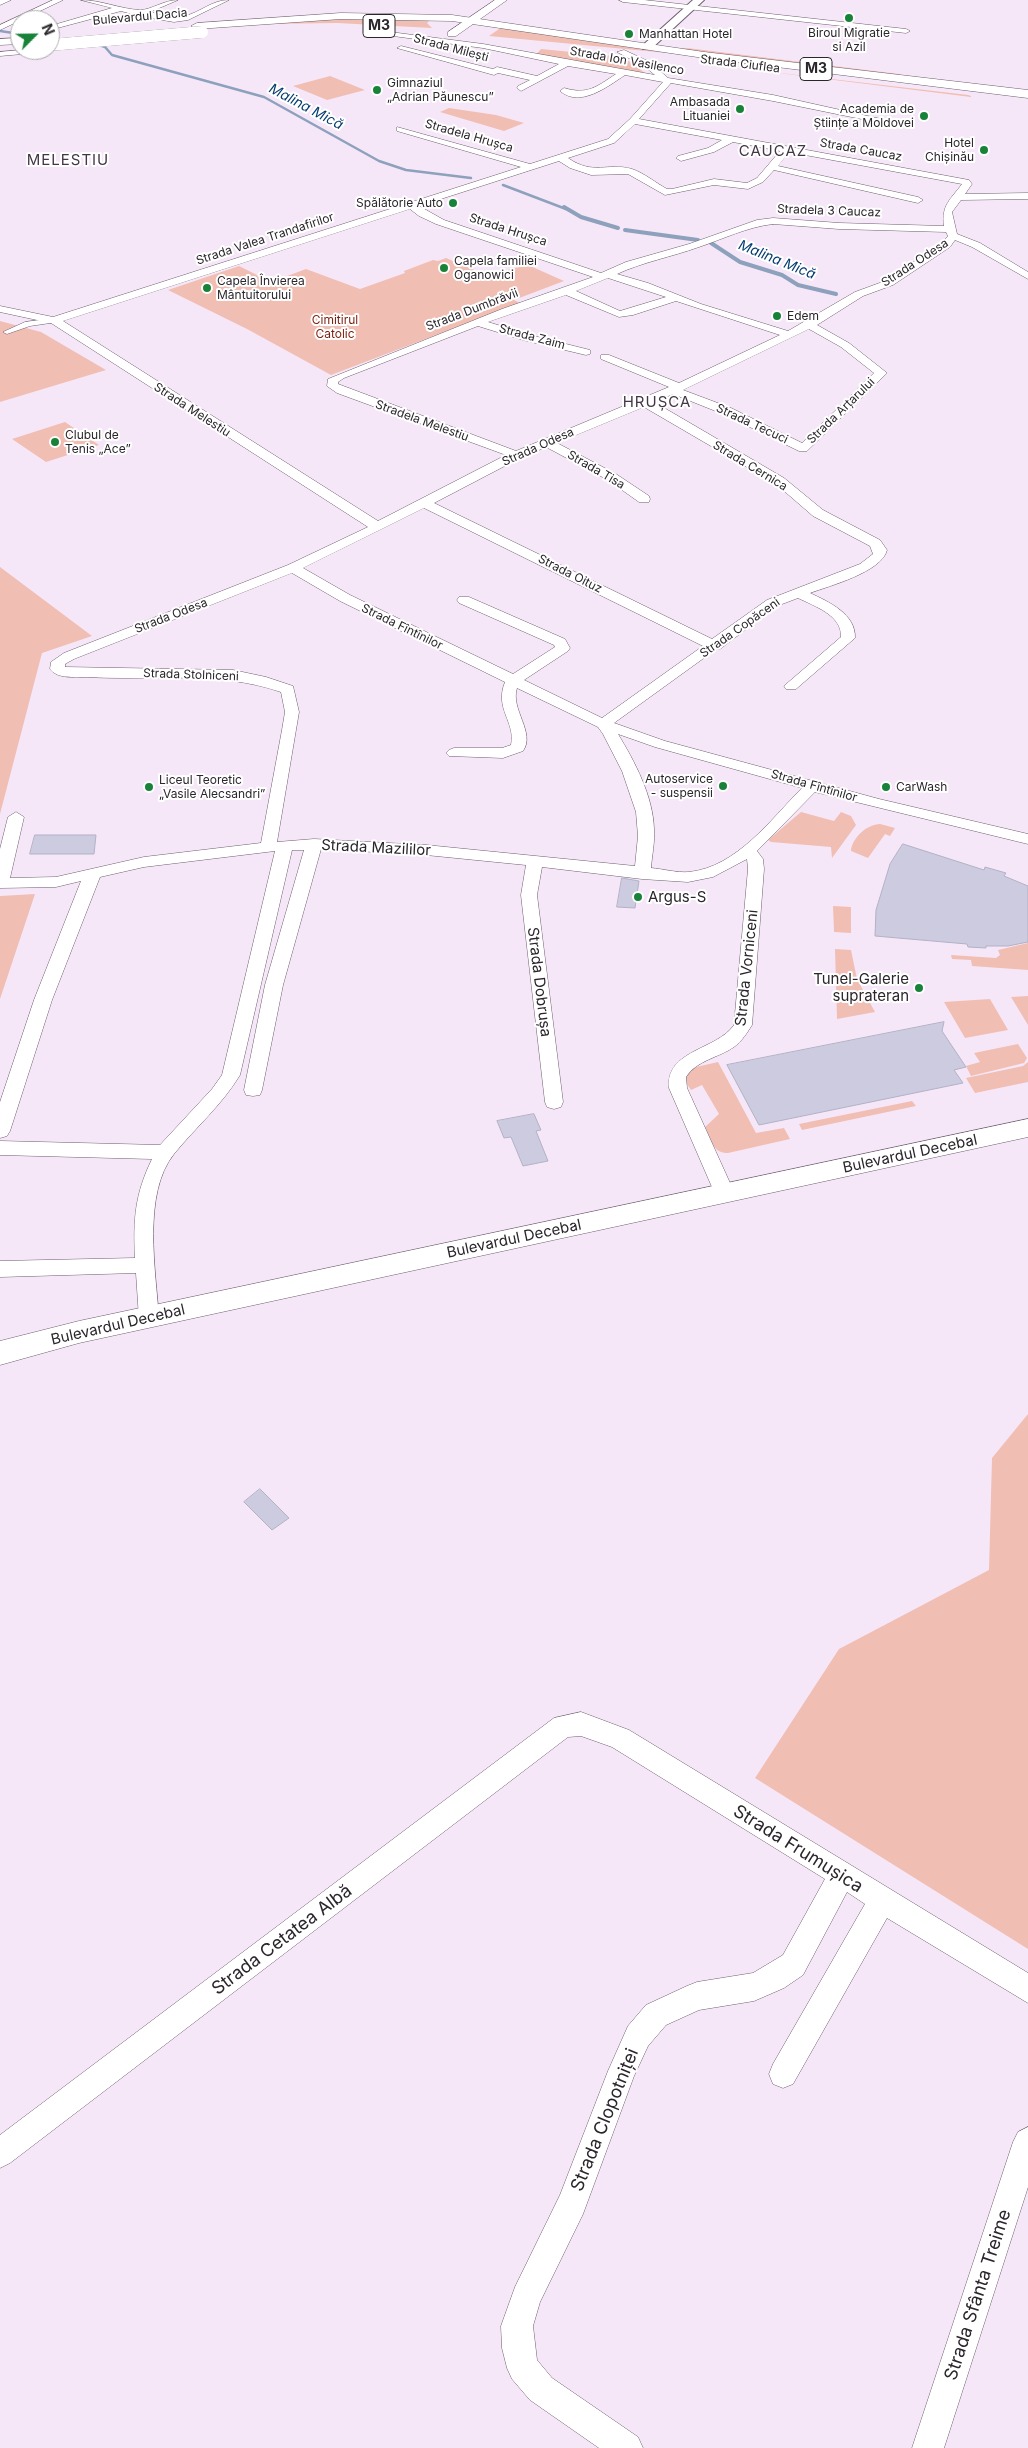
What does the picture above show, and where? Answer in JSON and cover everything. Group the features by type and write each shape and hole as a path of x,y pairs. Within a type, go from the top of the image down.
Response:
{"main road":[{"path":"452,34 502,0"},
{"name":"Bulevardul Dacia","path":"60,45 199,29 341,16 404,16 472,20"},
{"name":"M3","path":"274,27 322,24 398,27 411,22 396,17 341,16"},
{"name":"Strada Ciuflea","path":"472,20 647,47 984,91"},
{"name":"Bulevardul Dacia","path":"60,37 199,29 274,27 364,27 452,34"},
{"name":"M3","path":"452,34 524,42"},
{"name":"Strada Ciuflea","path":"543,44 984,91"},
{"path":"984,91 1028,88"},
{"path":"984,91 1008,99 1026,99"},
{"name":"Bulevardul Decebal","path":"0,1353 80,1332 1028,1128"}],"street":[{"path":"0,3 7,0"},
{"path":"0,28 59,0"},
{"path":"85,0 174,20 188,18 225,0"},
{"path":"107,5 118,0"},
{"path":"127,20 174,0"},
{"path":"623,0 695,4 906,31"},
{"path":"647,47 695,4"},
{"path":"60,26 92,18 121,8"},
{"name":"Strada Ion Vasilenco","path":"393,34 483,46 886,121"},
{"path":"60,36 67,38 60,41"},
{"name":"Strada Milești","path":"400,48 538,79"},
{"path":"621,52 646,64 667,80"},
{"name":"Strada Milești","path":"480,78 530,56"},
{"path":"646,64 648,58 661,56"},
{"path":"520,88 567,63"},
{"path":"564,91 576,95 586,95 623,73"},
{"name":"Strada Valea Trandafirilor","path":"4,331 28,324 54,320 610,141 633,121 666,87 667,80"},
{"name":"Strada Caucaz","path":"633,121 966,182"},
{"name":"Stradela Hrușca","path":"400,128 531,166"},
{"path":"681,158 710,150 733,138"},
{"path":"560,157 573,166 591,172 614,170 631,172 656,187 672,192 714,182 745,186 760,180 787,150"},
{"path":"772,167 858,188 918,200"},
{"name":"Strada Odesa","path":"56,665 69,656 293,568 378,527 516,455 676,388 809,325 860,294 889,283 946,245 951,232 947,212 956,196 967,184 966,182"},
{"path":"956,196 972,198 1028,196"},
{"name":"Strada Hrușca","path":"412,205 432,218 462,230 602,275 644,285 675,298 790,334"},
{"name":"Stradela 3 Caucaz","path":"711,239 746,225 773,221 951,232 1028,276"},
{"name":"Strada Dumbrăvii","path":"332,383 340,376 478,322 585,285 602,275 641,260 680,250 711,239"},
{"path":"566,291 619,314 629,313 675,298"},
{"name":"Strada Melestiu","path":"0,309 54,320 378,527"},
{"name":"Strada Zaim","path":"478,322 518,336 586,352"},
{"name":"Strada Arțarului","path":"803,448 881,373 845,345 809,325"},
{"name":"Strada Valea Trandafirilor","path":"0,339 12,334 4,331"},
{"path":"605,357 676,388"},
{"name":"Stradela Melestiu","path":"332,383 341,391 516,455"},
{"name":"Strada Tecuci","path":"676,388 803,448"},
{"name":"Strada Cernica","path":"645,402 773,476 818,513 868,539 879,547"},
{"name":"Strada Tisa","path":"546,442 612,477 644,499"},
{"name":"Strada Oituz","path":"425,503 715,646"},
{"name":"Strada Copăceni","path":"603,724 715,646 772,602 865,567 879,555 879,547"},
{"name":"Strada Fîntînilor","path":"293,568 345,598 603,724 660,744 917,814 1028,840"},
{"path":"791,686 848,638 850,634 849,628 840,616 798,592"},
{"path":"454,753 503,753 518,748 519,740 507,701 507,694 513,681 560,652 563,646 560,642 464,600"},
{"name":"Strada Stolniceni","path":"56,665 60,672 232,675 262,680 288,689 292,712 277,846"},
{"path":"603,724 623,756 644,812 646,826 642,874"},
{"path":"748,851 813,785"},
{"path":"0,883 16,818"},
{"path":"253,1090 274,986 314,844"},
{"name":"Strada Mazililor","path":"0,883 56,882 144,862 277,846 314,844 387,847 642,874 702,876 748,851"},
{"path":"149,1318 144,1208 152,1177 165,1152 219,1094 231,1075 277,846"},
{"name":"Strada Vorniceni","path":"726,1194 678,1088 677,1077 688,1063 731,1042 738,1036 743,1025 756,870 755,859 748,851"},
{"name":"Strada Dobrușa","path":"535,862 529,895 533,942 554,1102"},
{"path":"0,1131 44,1000 93,873"},
{"path":"0,1148 165,1152"},
{"path":"0,1269 146,1265"},
{"name":"Strada Frumușica","path":"563,1726 581,1724 620,1738 841,1876 1028,1989"},
{"name":"Strada Cetatea Albă","path":"0,2153 563,1726"},
{"name":"Strada Clopotniței","path":"627,2448 541,2389 522,2368 518,2348 517,2326 526,2298 572,2203 622,2071 638,2036 656,2015 697,1996 754,1987 774,1978 793,1965 841,1876"},
{"path":"783,2074 882,1901"},
{"name":"Strada Sfânta Treime","path":"928,2448 1028,2142"}],"green space":[{"path":"333,19 430,20 427,23 432,28 337,23 266,24"},
{"path":"502,27 667,53 489,36"},
{"path":"687,48 899,74 901,75 679,49"},
{"path":"541,49 623,57 645,73 534,57"},
{"path":"746,69 968,95 971,97"},
{"path":"330,76 365,90 327,100 293,86"},
{"path":"449,108 496,115 524,123 504,131 440,112"},
{"name":"Cimitirul Catolic","path":"446,258 486,275 528,265 564,281 514,300 520,303 331,375 247,329 168,290 239,266 271,282 306,269 360,289 405,273 404,271 433,260 438,261"},
{"path":"0,321 41,332 106,370 0,402"},
{"name":"Clubul de Tenis „Ace”","path":"65,422 99,445 46,462 12,439"},
{"path":"0,567 92,636 42,653 0,814"},
{"path":"801,812 834,821 841,812 851,816 856,825 832,858 831,847 771,842 768,840"},
{"path":"880,824 895,828 890,836 885,834 868,858 851,851 854,841 865,829"},
{"path":"35,894 0,999 0,896"},
{"path":"833,906 851,907 851,933 834,932"},
{"path":"1028,943 1028,970 972,966 971,960 952,959 951,955 996,958 1000,955 998,950"},
{"path":"835,949 851,950 857,979 875,1012 837,1019"},
{"path":"1028,996 1028,1025 1011,997"},
{"path":"990,999 1008,1030 965,1038 944,1002"},
{"path":"1018,1044 1027,1058 1024,1063 971,1076 966,1066 980,1062 974,1053"},
{"path":"718,1062 756,1133 784,1128 790,1139 728,1153 723,1153 715,1148 705,1127 719,1114 702,1085 691,1090 685,1081 684,1074 692,1068"},
{"path":"1028,1062 1028,1082 975,1093 966,1078 1023,1066"},
{"path":"912,1101 916,1106 802,1130 799,1124"},
{"path":"1028,1414 1028,1949 755,1778 839,1649 989,1570 992,1458"}],"building":[{"path":"35,835 96,835 94,854 30,854"},
{"path":"903,844 984,870 985,867 1006,873 1004,876 1028,886 1028,942 1008,946 986,946 986,948 968,947 967,944 875,936 876,910 890,864"},
{"path":"622,878 639,881 635,908 617,907"},
{"path":"944,1022 942,1031 966,1067 954,1070 963,1083 759,1125 727,1065"},
{"path":"534,1114 541,1130 536,1131 548,1161 523,1166 511,1137 504,1138 497,1121"},
{"path":"260,1489 289,1518 272,1530 244,1502"}],"waterway":[{"name":"Malina Mică","path":"0,31 10,32"},
{"name":"Malina Mică","path":"96,44 105,47 112,55 264,97 379,161 406,170 471,178"},
{"name":"Malina Mică","path":"503,185 566,209"},
{"name":"Malina Mică","path":"564,207 581,217 618,228"},
{"name":"Malina Mică","path":"625,230 698,240"},
{"name":"Malina Mică","path":"711,243 740,262 782,275 798,285 836,294"}],"place":[{"name":"Biroul Migratie si Azil","path":"849,18"},
{"name":"Manhattan Hotel","path":"629,34"},
{"name":"Gimnaziul „Adrian Păunescu”","path":"377,90"},
{"name":"Ambasada Lituaniei","path":"740,109"},
{"name":"Academia de Științe a Moldovei","path":"924,116"},
{"name":"Hotel Chișinău","path":"984,150"},
{"name":"Spălătorie Auto","path":"453,203"},
{"name":"Capela familiei Oganowici","path":"444,268"},
{"name":"Capela Învierea Mântuitorului","path":"207,288"},
{"name":"Edem","path":"777,316"},
{"name":"Clubul de Tenis „Ace”","path":"55,442"},
{"name":"Autoservice - suspensii","path":"723,786"},
{"name":"Liceul Teoretic „Vasile Alecsandri”","path":"149,787"},
{"name":"CarWash","path":"886,787"},
{"name":"Argus-S","path":"638,897"},
{"name":"Tunel-Galerie suprateran","path":"919,988"}],"district":[{"name":"CAUCAZ","path":"773,151"},
{"name":"MELESTIU","path":"68,160"},
{"name":"HRUȘCA","path":"657,402"}]}
